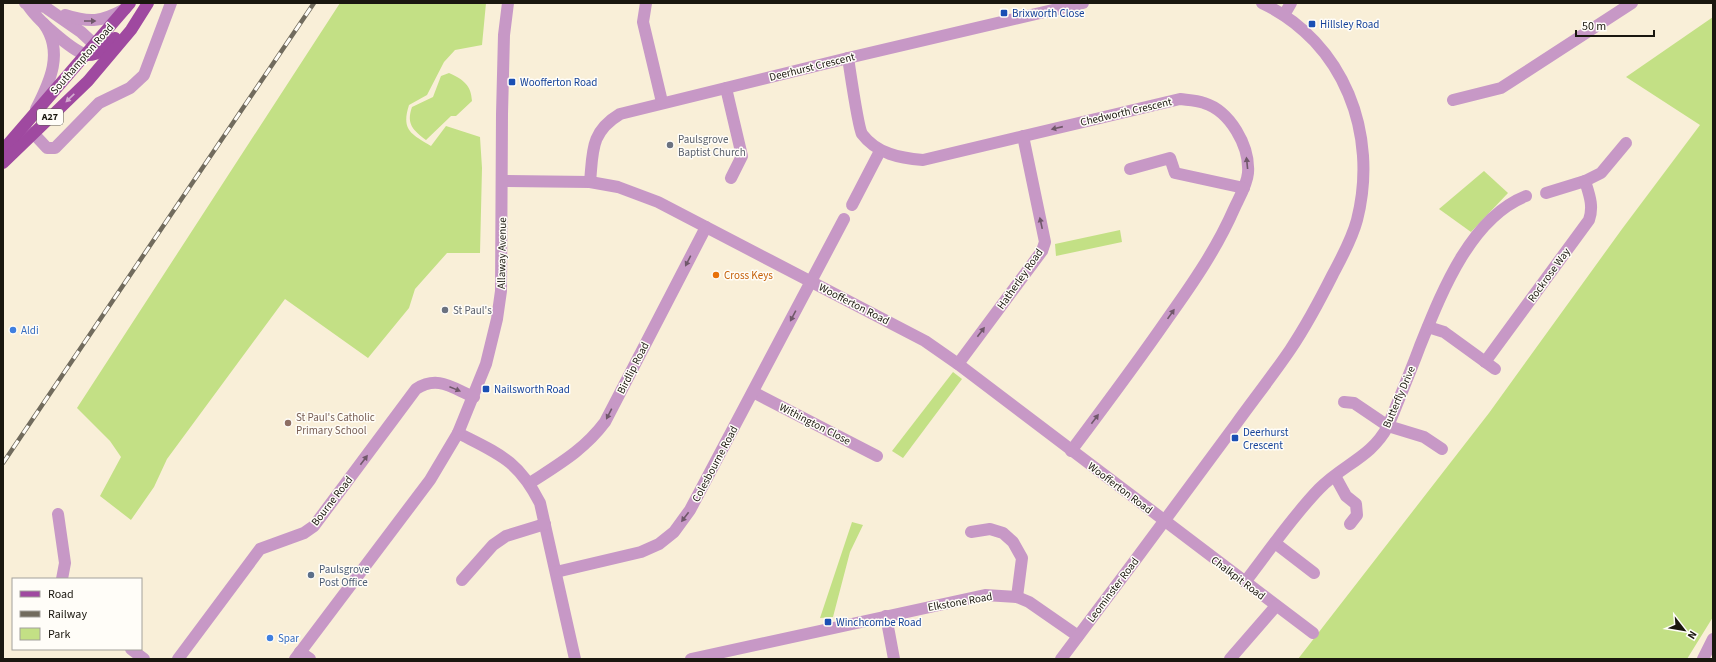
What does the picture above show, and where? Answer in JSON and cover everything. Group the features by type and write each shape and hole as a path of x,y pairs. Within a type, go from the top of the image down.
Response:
{"main road":[{"path":"97,70 100,64 97,49 111,43 142,3"},
{"name":"Southampton Road","path":"3,163 97,70 131,30 148,3"},
{"name":"Southampton Road","path":"3,150 86,55 97,49 127,6"}],"street":[{"path":"26,3 45,7 81,32 97,49"},
{"path":"26,3 33,14 44,24 75,49 86,55"},
{"path":"19,133 26,130 33,133 47,148 54,148 99,103 130,88 144,75 171,3"},
{"name":"Allaway Avenue","path":"302,657 430,480 458,433 474,397 486,364 497,319 501,291 503,181 502,107 504,35 508,3"},
{"path":"646,3 643,22 662,102"},
{"name":"Deerhurst Crescent","path":"590,182 593,144 599,132 609,120 620,114 662,102 1083,3"},
{"path":"1165,521 1290,349 1347,247 1356,222 1364,187 1363,152 1356,109 1329,58 1315,41 1284,15 1262,3"},
{"path":"1284,15 1291,3"},
{"path":"1452,100 1501,88 1632,3"},
{"path":"54,13 90,22 105,19 127,6"},
{"path":"29,121 42,96 55,58 54,43 44,24"},
{"name":"Chedworth Crescent","path":"848,58 862,133 880,151 901,158 923,160 1180,99 1205,103 1225,116 1240,133 1246,153 1248,172 1244,188 1226,228 1198,276 1135,366 1071,451"},
{"path":"726,88 742,156 731,178"},
{"name":"Hatherley Road","path":"958,364 1037,258 1045,242 1023,136"},
{"path":"1546,193 1585,181 1601,173 1626,143"},
{"path":"852,205 880,151"},
{"path":"1130,169 1170,158 1175,173 1244,188"},
{"name":"Woofferton Road","path":"503,181 590,182 618,187 658,202 925,341 958,364 1165,521"},
{"name":"Rockrose Way","path":"1485,362 1589,220 1591,200 1585,181"},
{"name":"Butterfly Drive","path":"1245,582 1319,489 1365,455 1382,437 1388,426 1440,296 1454,270 1478,233 1511,202 1526,196"},
{"name":"Colesbourne Road","path":"556,572 641,552 659,544 674,532 690,510 844,219"},
{"name":"Birdlip Road","path":"530,483 579,451 593,438 605,422 706,227"},
{"path":"1428,327 1444,332 1495,369"},
{"name":"Bourne Road","path":"178,659 260,549 304,533 314,526 416,389 425,384 436,382 474,397"},
{"name":"Withington Close","path":"753,392 877,456"},
{"path":"1344,402 1354,403 1388,426 1424,436 1442,449"},
{"path":"458,433 501,455 518,469 530,483 540,503 575,659"},
{"path":"1335,476 1346,496 1356,504 1357,515 1350,524"},
{"path":"58,514 65,562 62,578"},
{"name":"Chalkpit Road","path":"1165,521 1313,633"},
{"name":"Leominster Road","path":"1061,659 1165,521"},
{"path":"462,580 493,545 506,536 545,524"},
{"path":"970,532 990,529 1003,533 1013,542 1022,558 1017,597"},
{"path":"1275,543 1314,573"},
{"name":"Elkstone Road","path":"691,659 985,595 1017,597 1038,607 1078,636"},
{"path":"1230,659 1276,606"},
{"path":"886,616 894,659"},
{"path":"1702,659 1713,639"},
{"path":"132,650 144,659"}],"green space":[{"path":"340,3 486,3 482,45 455,50 444,62 427,95 409,105 406,120 407,126 413,134 431,146 446,126 480,137 482,168 480,253 447,253 415,289 409,308 368,358 285,299 167,459 154,487 131,520 100,496 121,457 110,441 77,408"},
{"path":"1713,17 1713,617 1687,659 1298,659 1489,413 1622,229 1700,125 1626,77"},
{"path":"449,73 459,78 466,84 470,91 472,101 456,116 451,116 426,140 414,130 410,122 412,107 433,97 441,76"},
{"path":"1484,171 1508,193 1471,232 1439,209"},
{"path":"1120,230 1122,242 1056,256 1055,244"},
{"path":"953,372 962,379 903,458 892,451"},
{"path":"852,522 863,525 850,552 833,617 820,618"}],"railway":[{"path":"3,463 314,3"}],"place":[{"name":"Brixworth Close","path":"1004,13"},
{"name":"Hillsley Road","path":"1312,24"},
{"name":"Woofferton Road","path":"512,82"},
{"name":"Paulsgrove Baptist Church","path":"670,145"},
{"name":"Cross Keys","path":"716,275"},
{"name":"St Paul's","path":"445,310"},
{"name":"Aldi","path":"13,330"},
{"name":"Nailsworth Road","path":"486,389"},
{"name":"St Paul's Catholic Primary School","path":"288,423"},
{"name":"Deerhurst Crescent","path":"1235,438"},
{"name":"Paulsgrove Post Office","path":"311,575"},
{"name":"Winchcombe Road","path":"828,622"},
{"name":"Spar","path":"270,638"}]}
